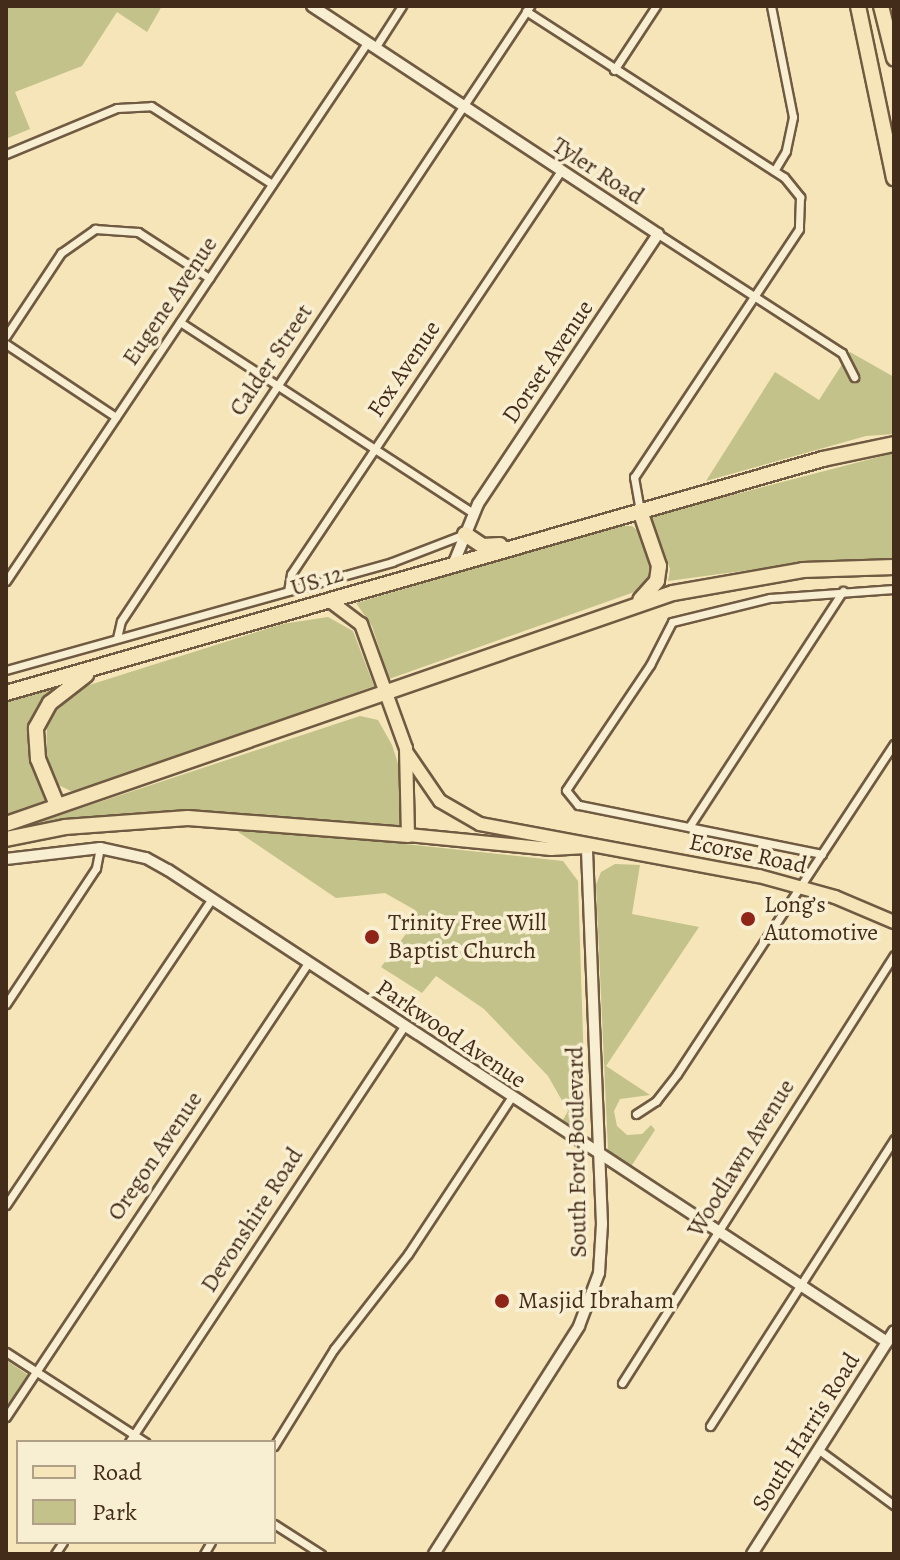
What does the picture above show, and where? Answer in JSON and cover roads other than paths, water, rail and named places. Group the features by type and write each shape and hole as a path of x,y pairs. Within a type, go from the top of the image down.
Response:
{"highway":[{"path":"858,6 894,178"},
{"path":"881,6 894,58"},
{"name":"US 12","path":"6,693 823,459 894,444"},
{"path":"633,605 659,575 640,511"},
{"path":"466,531 492,546 612,519"},
{"path":"6,824 633,605 728,580 803,570 894,567"},
{"path":"57,805 38,759 36,728 61,692 104,665"},
{"path":"6,839 65,827 188,818 408,835"}],"main road":[{"name":"Ecorse Road","path":"330,601 361,624 406,750 432,792 461,816 587,847 800,887 894,922"},
{"name":"Ecorse Road","path":"406,750 408,835 551,849 587,847"}],"street":[{"name":"Tyler Road","path":"312,6 844,355 854,377"},
{"name":"Eugene Avenue","path":"6,581 272,184 402,6"},
{"path":"614,70 656,6"},
{"path":"771,6 793,117 786,151 774,171"},
{"path":"528,9 614,70 774,171 794,187 802,211 799,229 638,469 632,486 640,511"},
{"name":"Calder Street","path":"117,638 121,621 528,9"},
{"path":"6,154 117,108 151,106 272,184"},
{"name":"Fox Avenue","path":"288,591 287,580 561,171"},
{"path":"6,336 61,253 95,229 138,232 209,278"},
{"name":"Dorset Avenue","path":"466,531 473,513 658,234"},
{"path":"180,322 473,513"},
{"path":"6,344 116,417"},
{"path":"6,670 392,562 466,531"},
{"path":"453,565 466,531"},
{"path":"822,854 578,805 566,790 650,665 672,622 681,617 770,598 894,589"},
{"path":"689,827 843,591"},
{"path":"636,1114 656,1101 677,1074 894,744"},
{"name":"South Ford Boulevard","path":"434,1554 592,1299 603,1252 587,847"},
{"path":"6,1004 96,868 100,848"},
{"name":"Parkwood Avenue","path":"6,859 100,848 146,858 598,1158 890,1345"},
{"path":"6,1205 212,899"},
{"name":"Woodlawn Avenue","path":"622,1383 894,955"},
{"name":"Oregon Avenue","path":"6,1417 308,963"},
{"name":"Devonshire Road","path":"132,1438 404,1027"},
{"path":"276,1443 334,1349 408,1254 511,1098"},
{"path":"710,1426 894,1139"},
{"name":"South Harris Road","path":"755,1553 890,1345 894,1331"},
{"path":"6,1352 132,1438"},
{"path":"819,1450 894,1505"},
{"path":"276,1525 321,1554"}],"place":[{"name":"Long’s Automotive","path":"748,919"},
{"name":"Trinity Free Will Baptist Church","path":"372,937"},
{"name":"Masjid Ibraham","path":"502,1301"}]}
